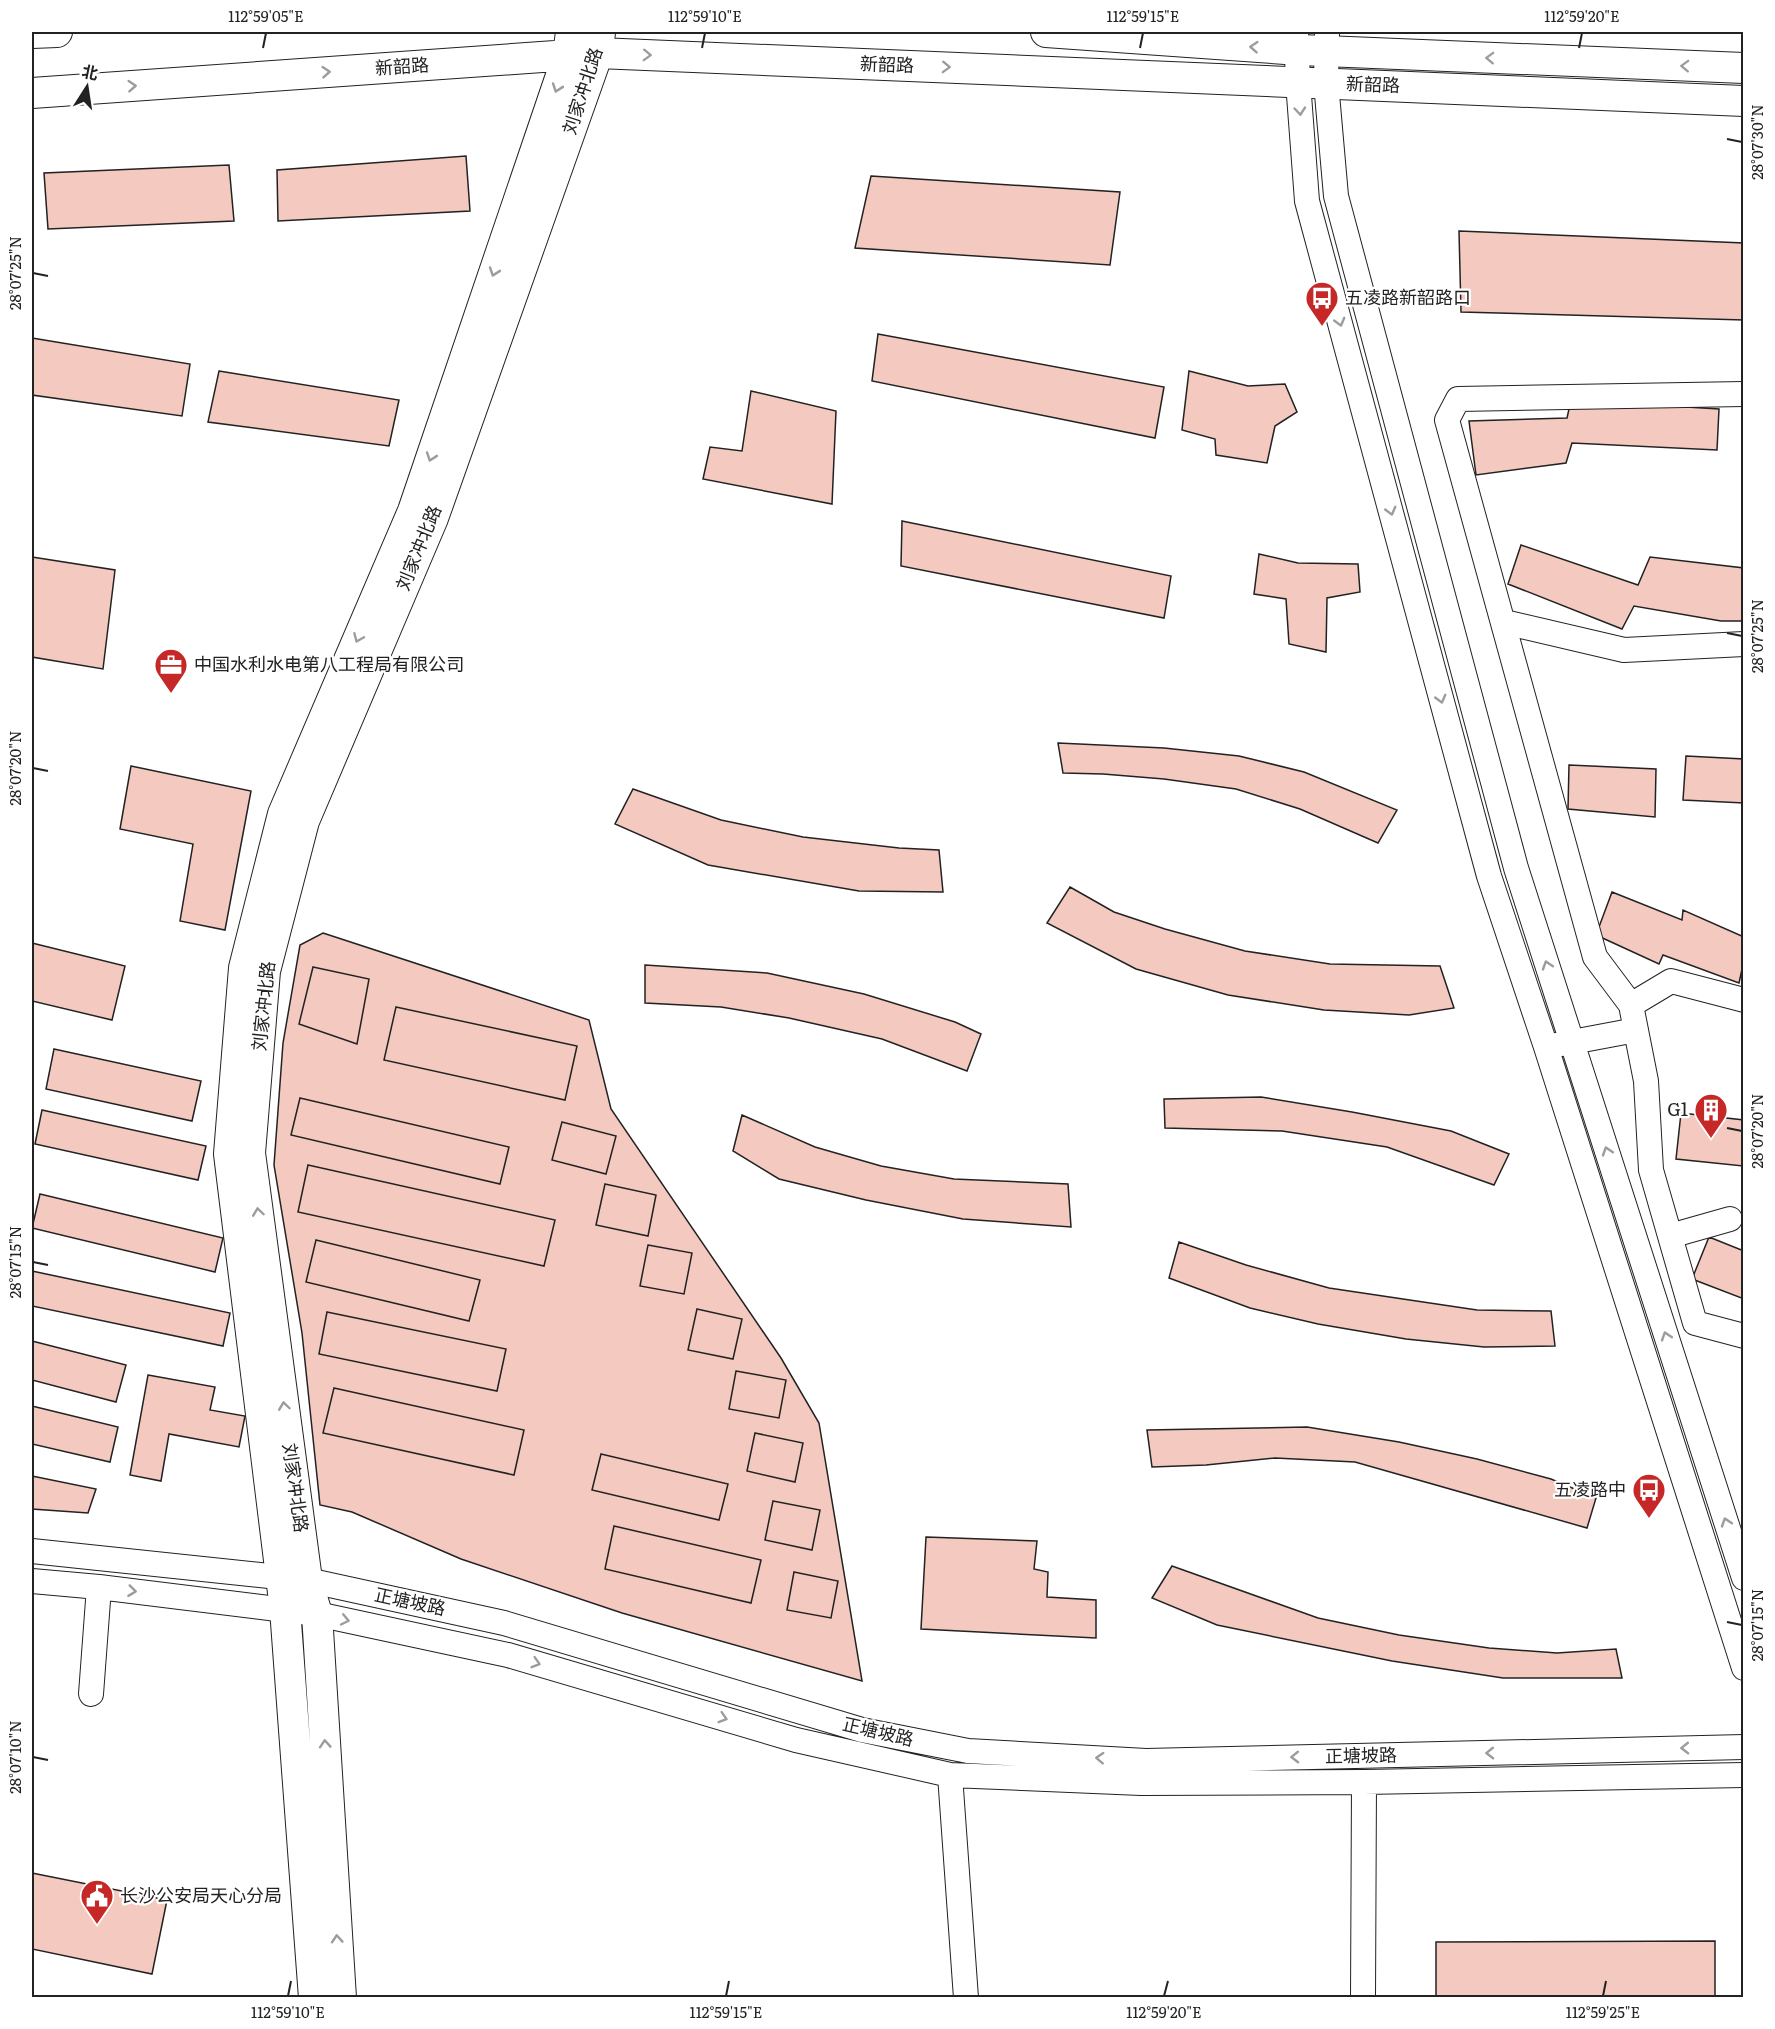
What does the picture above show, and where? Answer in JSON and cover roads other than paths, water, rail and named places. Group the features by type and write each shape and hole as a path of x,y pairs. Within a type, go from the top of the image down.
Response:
{"main road":[{"path":"32,33 57,32"},
{"name":"新韶路","path":"1046,32 1326,41 1743,68"},
{"name":"新韶路","path":"32,93 599,42 1312,83 1743,100"},
{"name":"刘家冲北路","path":"314,1998 285,1609 293,1578 250,1153 265,971 304,821 433,518 599,42"},
{"name":"刘家冲北路","path":"341,1998 317,1614 293,1578 229,1154 244,968 283,814 413,511 570,43"}],"street":[{"path":"1297,41 1312,83 1336,196 1516,868 1743,1578"},
{"path":"1326,41 1312,83 1307,201 1489,876 1546,1047 1743,1668"},
{"path":"1743,394 1458,399 1447,420 1595,957 1631,1005 1646,1081 1651,1170 1695,1323 1743,1336"},
{"path":"1504,622 1623,650 1743,644"},
{"path":"1631,1005 1671,981 1743,1000"},
{"path":"1546,1047 1636,1030"},
{"path":"1670,1236 1730,1218"},
{"name":"正塘坡路","path":"32,1551 293,1578 504,1623 861,1730 968,1751 1146,1761 1743,1747"},
{"name":"正塘坡路","path":"32,1581 317,1614 508,1655 796,1740 950,1775 1141,1783 1364,1782 1743,1775"},
{"path":"91,1694 99,1587"},
{"path":"950,1775 966,1998"},
{"path":"1363,1998 1364,1782"}],"place":[{"name":"五凌路新韶路口","path":"1322,327"},
{"name":"中国水利水电第八工程局有限公司","path":"171,694"},
{"name":"G1","path":"1711,1139"},
{"name":"五凌路中","path":"1649,1519"},
{"name":"长沙公安局天心分局","path":"97,1925"}]}
